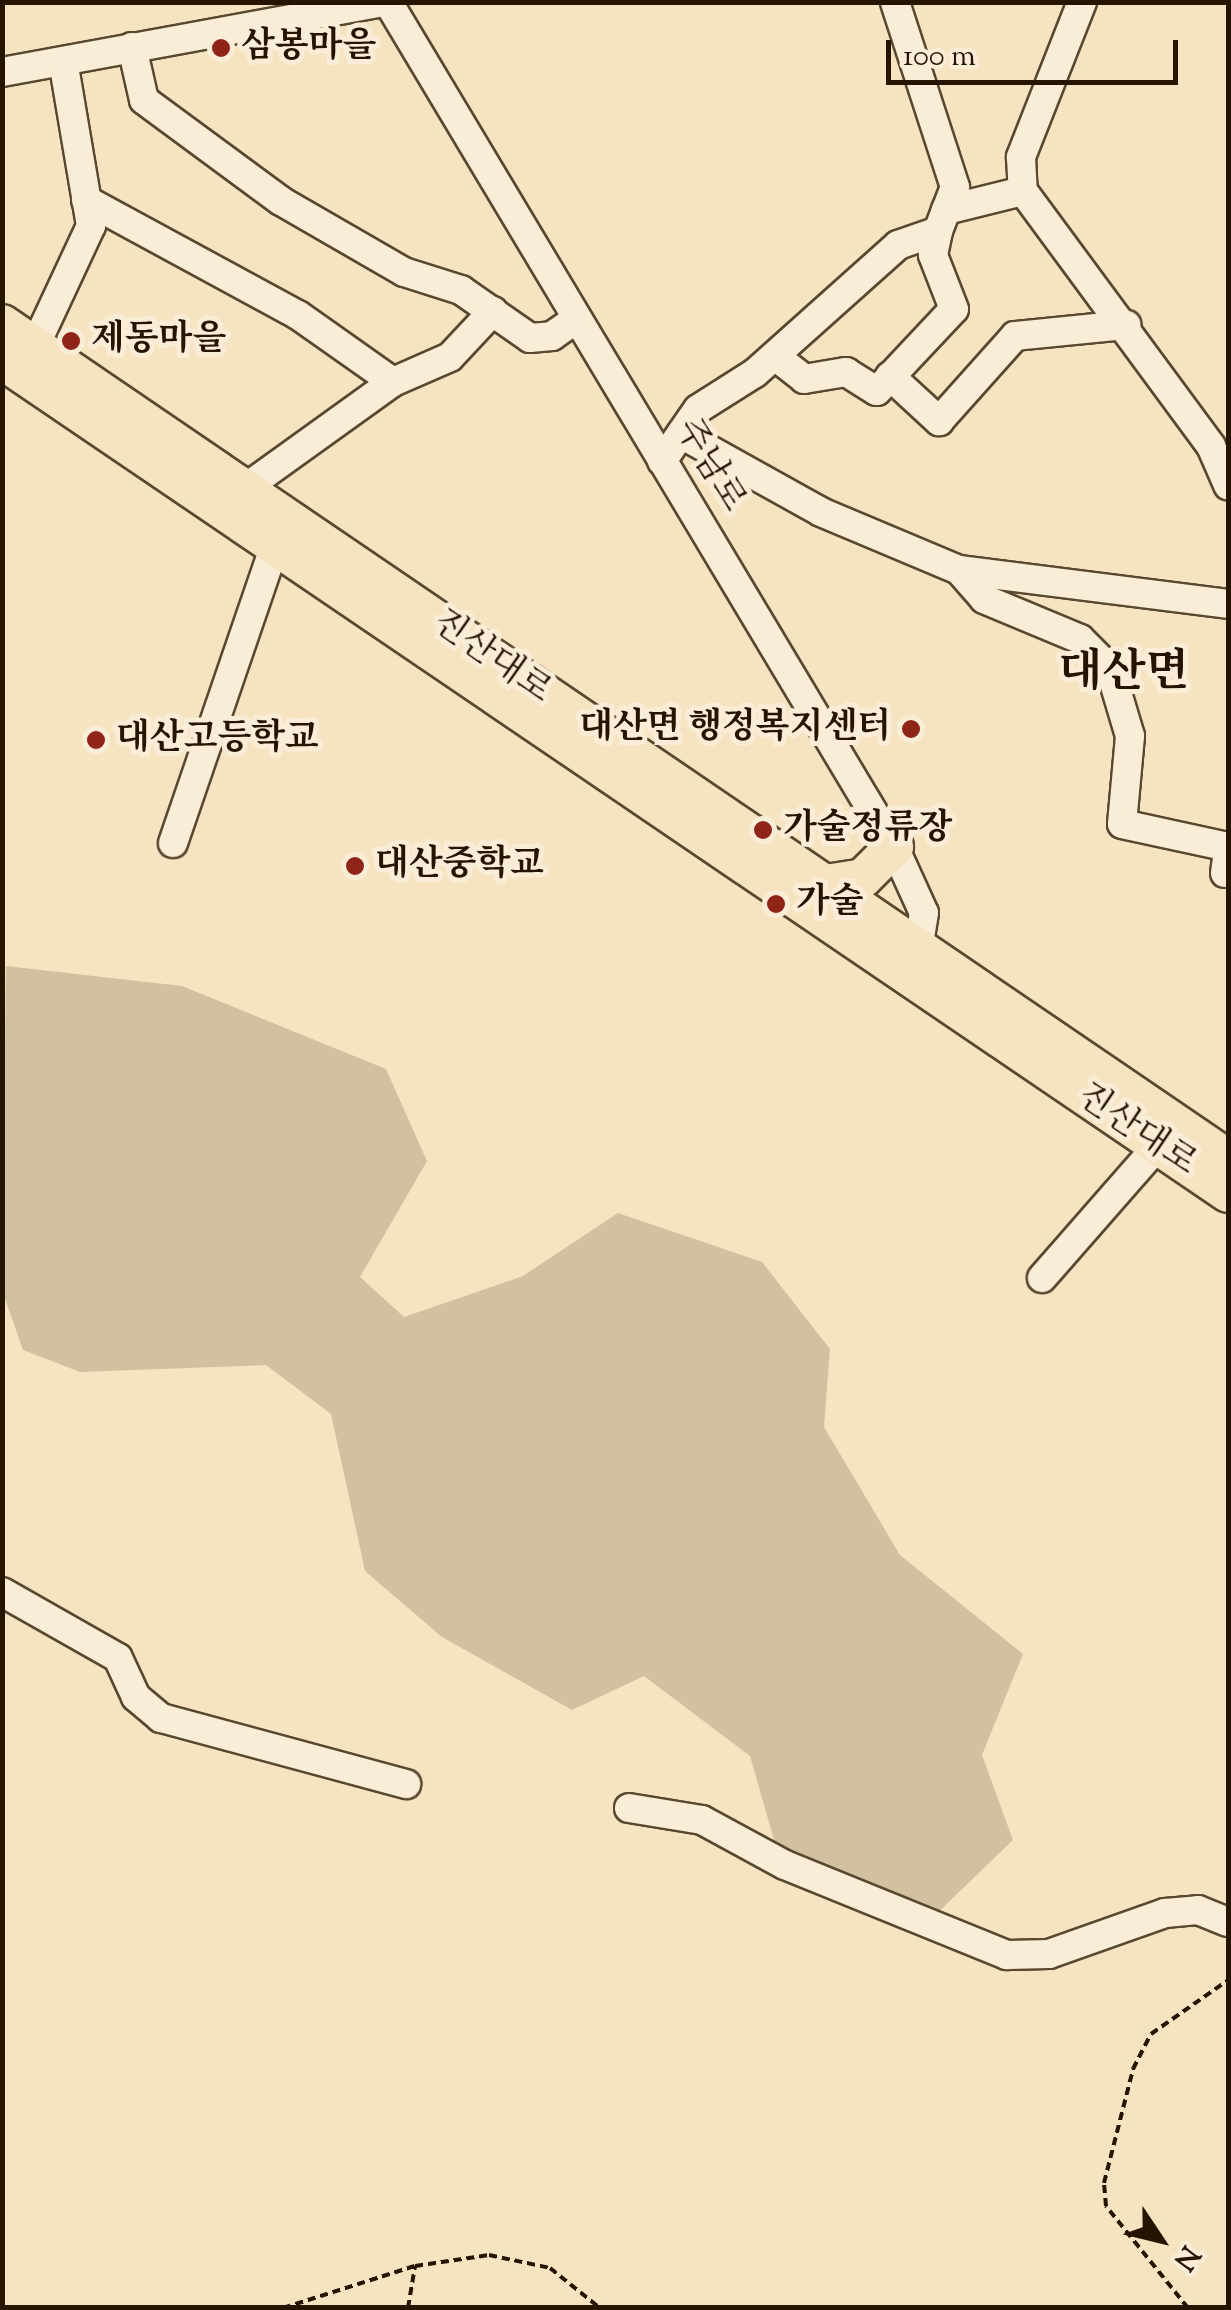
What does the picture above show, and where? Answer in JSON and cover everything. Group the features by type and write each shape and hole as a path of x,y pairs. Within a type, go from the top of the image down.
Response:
{"main road":[{"name":"진산대로","path":"2,324 20,359 1168,1135 1228,1194"},
{"name":"진산대로","path":"20,359 244,489 279,531 826,884 914,964"},
{"path":"826,884 863,878 894,847"},
{"name":"진산대로","path":"1168,1135 1228,1159"}],"street":[{"path":"2,72 387,2"},
{"name":"주남로","path":"387,2 894,847 924,913 914,964"},
{"path":"775,356 804,379 846,372 876,391 954,309 933,254 955,187 895,2"},
{"path":"1082,2 1021,156 1023,192 1126,325 1228,486"},
{"path":"132,46 144,100 282,201 493,311 539,340 576,319"},
{"path":"20,359 86,249 86,200 64,61"},
{"path":"662,460 698,409 775,356 898,245 942,220 1023,192"},
{"path":"86,200 298,316 393,382"},
{"path":"244,489 393,382 450,357 493,311"},
{"path":"890,376 939,421 1015,336 1126,325"},
{"path":"681,434 821,512 959,570 1228,604"},
{"path":"173,843 279,531"},
{"path":"959,570 984,600 1080,639 1110,670 1130,736 1122,824 1227,857"},
{"path":"1042,1278 1168,1135"},
{"path":"2,1592 118,1658 136,1697 161,1718 406,1784"},
{"path":"629,1808 702,1820 785,1865 1007,1955 1049,1954 1164,1913 1198,1910 1228,1922"}],"path":[{"path":"1188,2308 1106,2206 1104,2184 1132,2069 1151,2034 1228,1980"},
{"path":"284,2308 415,2266 519,2260 550,2268 600,2308"},
{"path":"408,2308 415,2266"}],"shaded area":[{"path":"6,966 182,986 386,1069 427,1161 360,1277 404,1317 523,1276 618,1213 762,1262 830,1349 824,1427 900,1555 1023,1654 982,1755 1013,1840 931,1919 878,1921 778,1854 750,1756 644,1676 572,1710 442,1637 365,1571 331,1414 266,1365 80,1372 23,1350 2,1290"}],"place":[{"name":"삼봉마을","path":"221,48"},
{"name":"제동마을","path":"71,341"},
{"name":"대산면 행정복지센터","path":"911,729"},
{"name":"대산고등학교","path":"96,740"},
{"name":"가술정류장","path":"763,830"},
{"name":"대산중학교","path":"355,866"},
{"name":"가술","path":"776,904"}],"district":[{"name":"대산면","path":"1124,675"}]}
